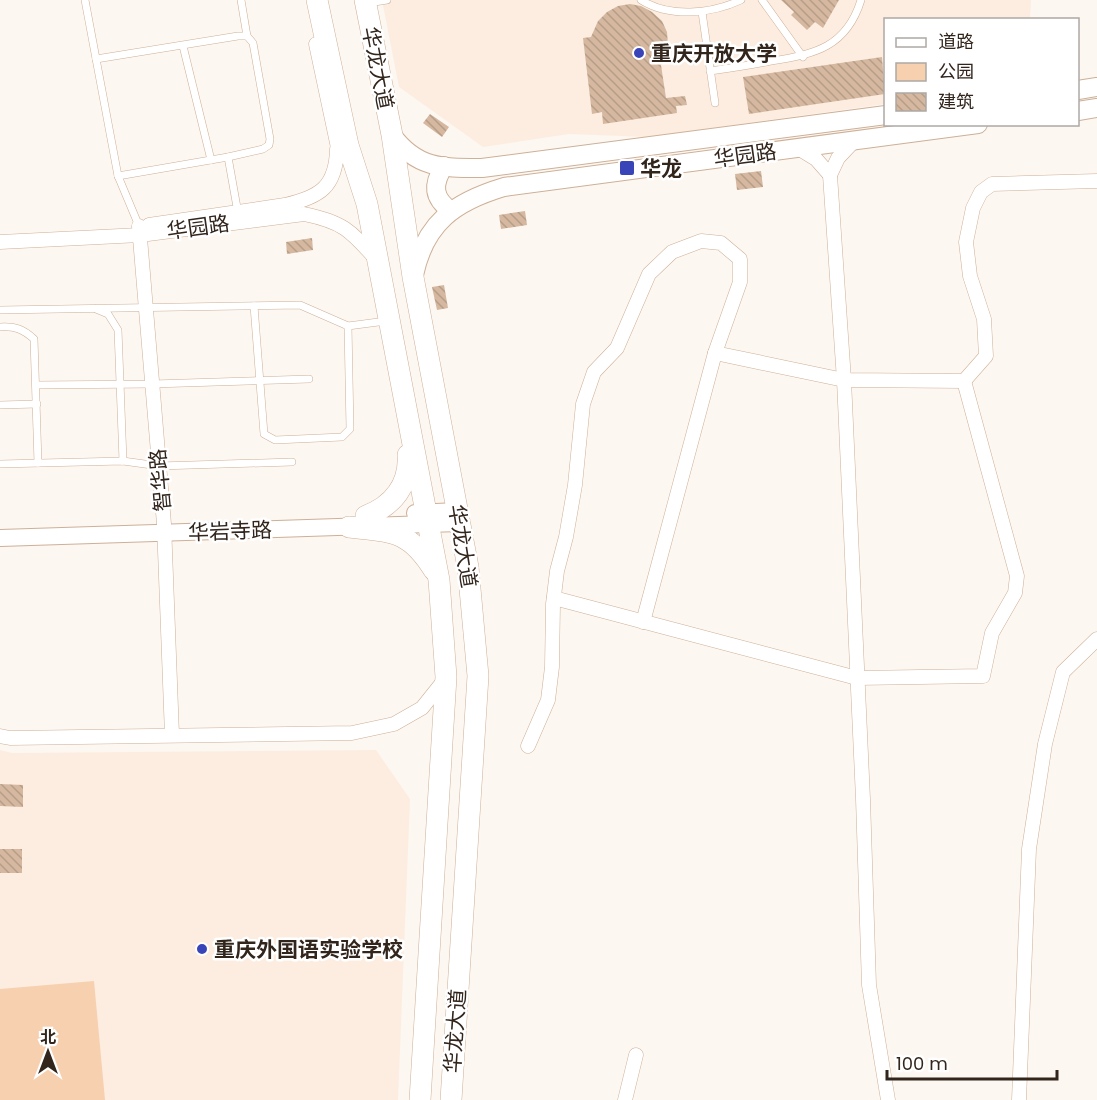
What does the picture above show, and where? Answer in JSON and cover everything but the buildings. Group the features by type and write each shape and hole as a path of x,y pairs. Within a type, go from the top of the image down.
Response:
{"main road":[{"name":"华龙大道","path":"315,0 348,145 367,204 440,580 443,608 446,677 420,1100"},
{"name":"华龙大道","path":"365,1 392,135 413,277 458,517 471,598 478,676 451,1100"},
{"path":"1079,90 1097,87"},
{"path":"1079,111 1097,108"},
{"name":"华园路","path":"392,135 401,148 412,157 428,164 482,168 884,115"},
{"name":"华园路","path":"413,277 418,255 426,238 437,224 451,211 483,193 504,187 964,126"},
{"path":"444,166 436,185 437,194 441,204 451,211"},
{"path":"358,522 387,506 400,490 408,474 405,397"},
{"path":"358,522 410,541 425,557 440,580"}],"street":[{"name":"华龙大道","path":"315,0 314,30 337,149 344,166 367,204"},
{"path":"853,142 838,158 830,176 844,380 869,985 888,1100"},
{"path":"798,148 816,159 830,176"},
{"name":"华园路","path":"239,217 315,195 333,177 337,167 337,149"},
{"path":"715,353 844,380 964,381 986,356 984,319 970,276 966,242 973,208 981,192 992,184 1097,181"},
{"name":"华园路","path":"0,242 139,231 239,217 304,214 327,219 352,232 379,262"},
{"name":"华园路","path":"0,232 139,231"},
{"name":"智华路","path":"139,231 164,529 172,735"},
{"path":"528,746 548,700 557,572 575,485 583,404 594,372 618,348 649,274 672,252 701,241 721,243 740,260 740,282 715,353 643,622"},
{"path":"554,598 857,678 983,676 992,633 1015,593 1017,576 964,381"},
{"name":"华岩寺路","path":"0,538 458,517"},
{"name":"华岩寺路","path":"0,528 164,529"},
{"path":"1019,1100 1029,849 1045,744 1063,672 1097,639"},
{"path":"0,736 10,738 352,733 394,724 423,708 446,677"},
{"path":"626,1100 636,1055"}],"lane":[{"path":"85,0 118,176 139,231"},
{"path":"118,176 263,150 269,145 270,139 253,43 247,36 241,0"},
{"path":"365,1 387,0"},
{"path":"640,0 650,6 669,10 702,12 725,7 741,0"},
{"path":"762,0 803,57"},
{"path":"710,70 803,57 828,46 844,33 856,15 861,0"},
{"path":"702,12 715,103"},
{"path":"96,59 247,36"},
{"path":"183,46 211,160"},
{"path":"228,157 239,217"},
{"path":"0,310 300,305 348,326 390,321"},
{"path":"254,306 264,434 276,440 342,437 350,429 348,326"},
{"path":"92,308 108,314 118,330 123,461"},
{"path":"0,327 13,326 25,331 34,339 38,463"},
{"path":"36,385 309,379"},
{"path":"0,405 37,404"},
{"path":"0,464 123,461 159,466 292,462"}],"shaded area":[{"name":"重庆开放大学","path":"382,0 1031,0 1030,18 884,18 884,104 647,137 569,134 483,147 399,87"},
{"name":"重庆外国语实验学校","path":"0,750 12,753 376,750 410,799 398,1100 0,1100"}],"green space":[{"path":"94,981 105,1100 0,1100 0,989"}],"place":[{"name":"重庆开放大学","path":"639,53"},
{"name":"华龙","path":"627,168"},
{"name":"重庆外国语实验学校","path":"202,949"}]}
